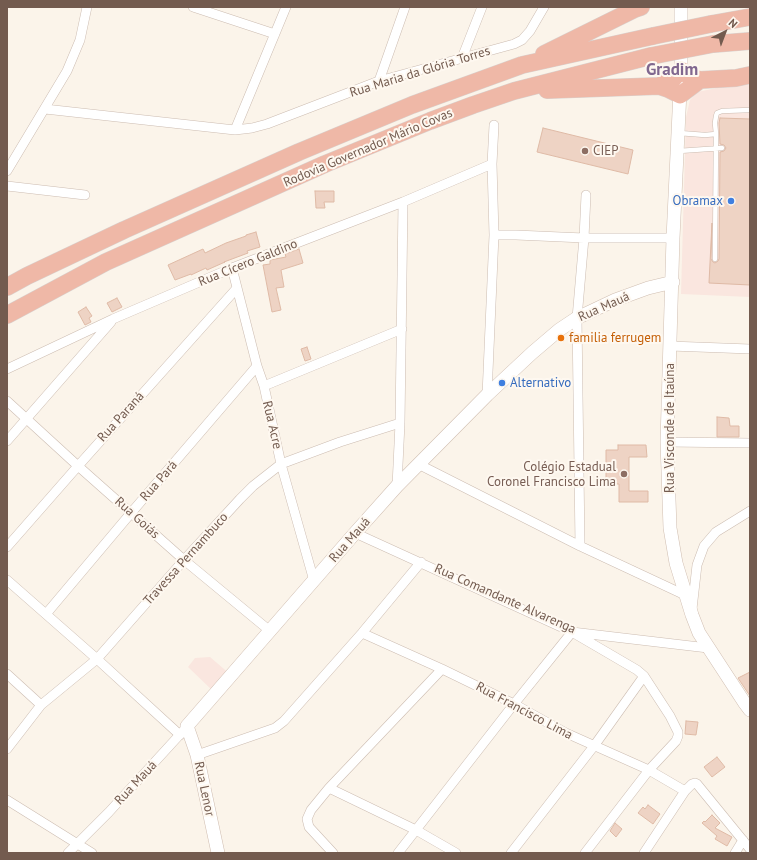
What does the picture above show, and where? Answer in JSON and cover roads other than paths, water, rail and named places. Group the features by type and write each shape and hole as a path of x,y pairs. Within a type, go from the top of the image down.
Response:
{"highway":[{"path":"522,66 641,7"},
{"name":"Rodovia Governador Mário Covas","path":"7,287 124,230 299,152 412,105 522,66 653,36 750,17"},
{"name":"Rodovia Governador Mário Covas","path":"7,316 106,262 325,164 473,105 514,91 651,56 713,44 750,40"},
{"path":"659,86 673,79 681,70 690,77 700,80 736,78 750,75"},
{"path":"514,91 659,86 680,95 700,80"}],"street":[{"path":"8,167 45,109 70,65 80,40 87,7"},
{"path":"193,7 274,34"},
{"path":"234,130 286,7"},
{"path":"379,82 405,7"},
{"path":"462,58 482,7"},
{"name":"Rua Maria da Glória Torres","path":"45,109 234,130 252,128 268,124 379,82 514,44 522,40 530,31 544,7"},
{"name":"Rua Visconde de Itaúna","path":"681,7 681,70 673,238 673,282 670,346 668,442 670,528 676,563 699,633 708,648 748,703"},
{"path":"487,395 494,235 492,164 494,125"},
{"name":"Rua Cícero Galdino","path":"7,369 113,319 232,268 403,202 492,164"},
{"path":"7,186 86,195"},
{"path":"580,546 577,318 586,196"},
{"path":"397,486 402,329 403,202"},
{"path":"494,235 584,238 673,238"},
{"name":"Rua Acre","path":"232,268 257,366 264,386 281,464 314,581"},
{"name":"Rua Mauá","path":"68,853 109,812 184,730 397,486 487,395 532,353 559,330 577,318 616,300 648,288 673,282"},
{"name":"Rua Paraná","path":"7,547 237,288"},
{"path":"7,441 113,319"},
{"path":"264,386 402,329"},
{"path":"670,346 750,349"},
{"name":"Rua Pará","path":"46,614 257,366"},
{"name":"Rua Goiás","path":"7,401 184,560 270,631"},
{"name":"Travessa Pernambuco","path":"7,749 41,705 97,659 184,560 253,486 281,464 340,442 400,423"},
{"path":"668,442 750,443"},
{"path":"418,464 580,546 687,596"},
{"path":"692,615 697,565 704,546 716,532 750,511"},
{"name":"Rua Comandante Alvarenga","path":"355,533 572,632 708,648"},
{"path":"197,755 275,728 284,721 362,633 421,562"},
{"path":"7,580 97,659 184,730"},
{"path":"398,853 572,632 637,670 644,676 670,716 678,732 676,741 649,770 584,853"},
{"name":"Rua Francisco Lima","path":"362,633 442,669 514,704 566,734 649,770 685,791"},
{"path":"333,853 309,827 307,819 311,810 329,788 442,669"},
{"path":"7,674 41,705"},
{"path":"511,853 594,746 644,676"},
{"name":"Rua Lenor","path":"184,730 197,755 218,853"},
{"path":"644,853 685,791 695,783 750,849"},
{"path":"329,788 416,830 456,853"},
{"path":"7,800 92,853"},
{"path":"736,853 743,840"}],"lane":[{"path":"715,259 716,116 722,111 750,110"},
{"path":"678,133 705,135 716,134"},
{"path":"677,151 722,148"}],"place":[{"name":"CIEP","path":"585,151"},
{"name":"Obramax","path":"731,201"},
{"name":"familia ferrugem","path":"561,338"},
{"name":"Alternativo","path":"502,383"},
{"name":"Colégio Estadual Coronel Francisco Lima","path":"624,474"}],"district":[{"name":"Gradim","path":"672,70"}]}
